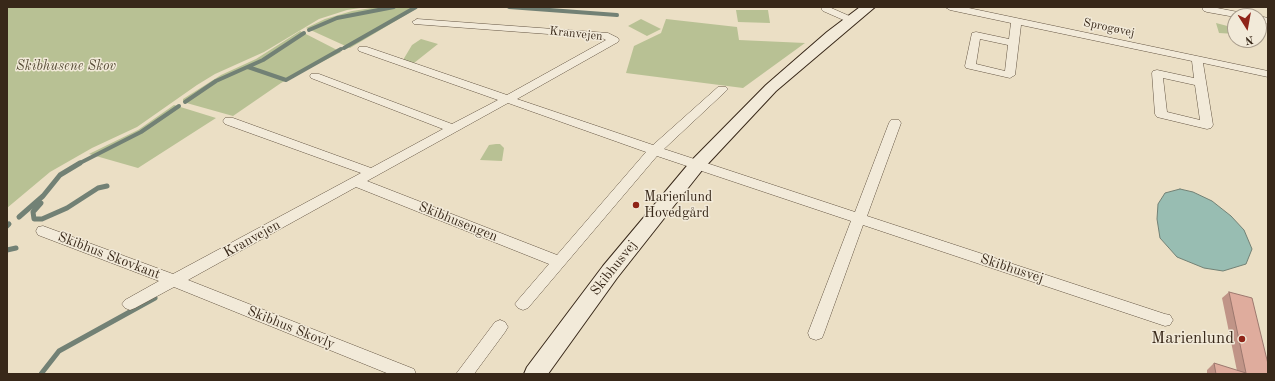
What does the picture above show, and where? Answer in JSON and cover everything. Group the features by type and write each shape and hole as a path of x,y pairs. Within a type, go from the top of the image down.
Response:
{"street":[{"name":"Skibhusvej","path":"535,374 610,272 697,165 771,88 868,7"},
{"name":"Sprogøvej","path":"950,7 1268,74"},
{"path":"817,16 827,8 851,20"},
{"path":"1207,9 1227,13"},
{"path":"1014,43 976,35 970,66 1010,75 1014,43 1016,21"},
{"name":"Kranvejen","path":"130,304 454,129 614,40 604,35 417,22"},
{"path":"363,49 697,165"},
{"path":"1197,59 1201,83 1207,126 1161,114 1157,73 1201,83"},
{"path":"315,76 454,129"},
{"path":"523,304 654,151 722,89"},
{"path":"229,121 373,173"},
{"path":"816,334 895,123"},
{"name":"Skibhusvej","path":"697,165 1165,320"},
{"name":"Skibhusengen","path":"356,182 560,262"},
{"name":"Skibhus Skovkant","path":"43,231 175,281"},
{"name":"Skibhus Skovly","path":"175,281 408,374"},
{"path":"464,374 500,327"}],"green space":[{"name":"Skibhusene Skov","path":"7,7 367,7 347,10 319,19 264,52 215,74 137,127 92,148 50,172 7,208"},
{"path":"378,7 419,7 350,48 306,28 325,19 352,11"},
{"path":"736,10 768,10 770,23 738,22"},
{"path":"641,19 661,29 647,36 628,26"},
{"path":"666,19 737,27 739,40 805,43 743,88 626,73 634,46 661,33"},
{"path":"1216,23 1227,26 1227,34 1219,33"},
{"path":"300,31 341,52 281,83 233,116 183,102 183,99 221,75 256,59"},
{"path":"421,39 438,44 414,63 403,60 412,45"},
{"path":"174,105 216,118 138,168 89,154 138,130"},
{"path":"500,144 504,148 502,161 480,160 489,145"}],"water":[{"path":"1180,189 1193,192 1212,201 1231,216 1244,230 1252,249 1246,264 1223,271 1204,268 1177,257 1160,238 1157,219 1158,204 1165,193"}],"building":[{"path":"1229,292 1252,298 1268,364 1268,374 1216,374 1214,363 1246,373"}],"waterway":[{"path":"309,30 337,18 394,7"},
{"path":"344,48 416,7"},
{"path":"509,7 617,15"},
{"path":"185,102 216,81 263,60 304,33"},
{"path":"248,67 286,80 341,49"},
{"path":"78,164 141,132 179,106"},
{"path":"19,217 43,196 60,175 80,163"},
{"path":"38,202 41,203 33,212 34,219 42,219 67,208 98,188 107,186"},
{"path":"7,250 16,248"},
{"path":"41,374 59,351 155,298"}],"place":[{"name":"Marienlund Hovedgård","path":"636,205"},
{"name":"Marienlund","path":"1242,339"}]}
